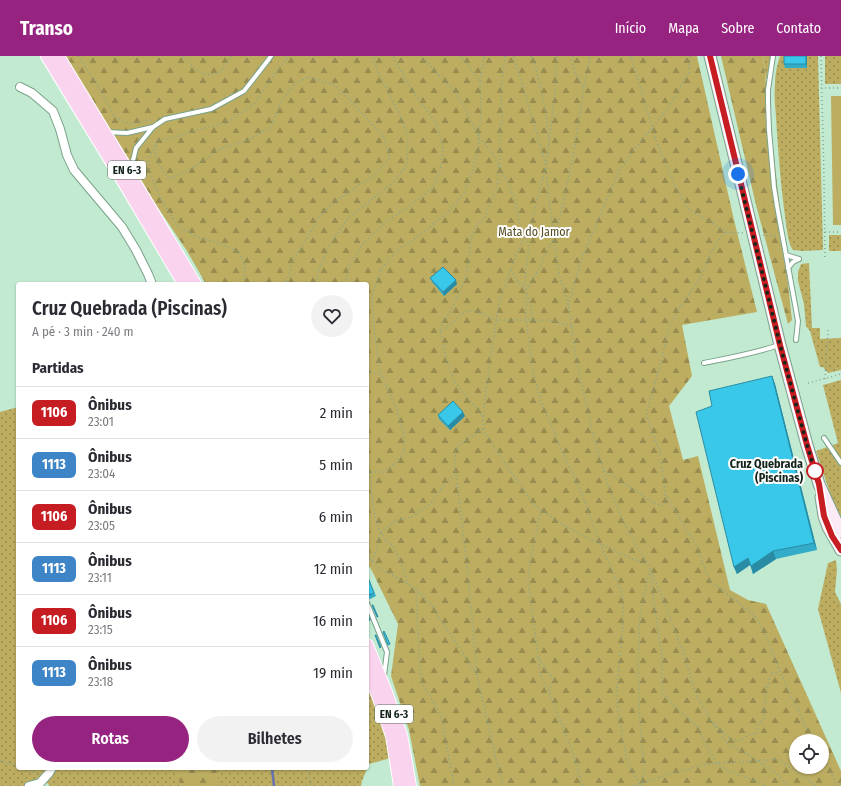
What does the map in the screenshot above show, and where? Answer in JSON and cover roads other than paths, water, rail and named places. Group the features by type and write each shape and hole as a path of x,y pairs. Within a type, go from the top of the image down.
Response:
{"main road":[{"name":"EN 6-3","path":"47,56 183,282"},
{"name":"EN 6-3","path":"58,56 194,282"},
{"name":"EN 6-3","path":"369,650 401,735 410,786"},
{"name":"EN 6-3","path":"369,673 392,736 400,786"}],"street":[{"path":"710,56 752,233 807,445 819,484 841,532"},
{"path":"20,87 32,93 53,111 60,129 67,155 74,170 122,227 136,250 151,282"},
{"path":"819,484 824,516 832,536 841,550"},
{"path":"29,786 40,784 51,770"}],"lane":[{"path":"129,174 136,148 153,127 165,119 211,109 244,91 271,56"},
{"path":"773,56 768,90 769,130 776,200 798,321 796,340"},
{"path":"104,132 127,133 153,127"},
{"path":"786,255 799,259 788,268"},
{"path":"704,363 766,350 780,345"},
{"path":"824,438 841,463"},
{"path":"369,608 387,652 383,684"}],"waterway":[{"path":"272,770 274,786"}],"place":[{"name":"Cruz Quebrada (Piscinas)","path":"815,471"}],"park label":[{"name":"Mata do Jamor","path":"534,232"}]}
